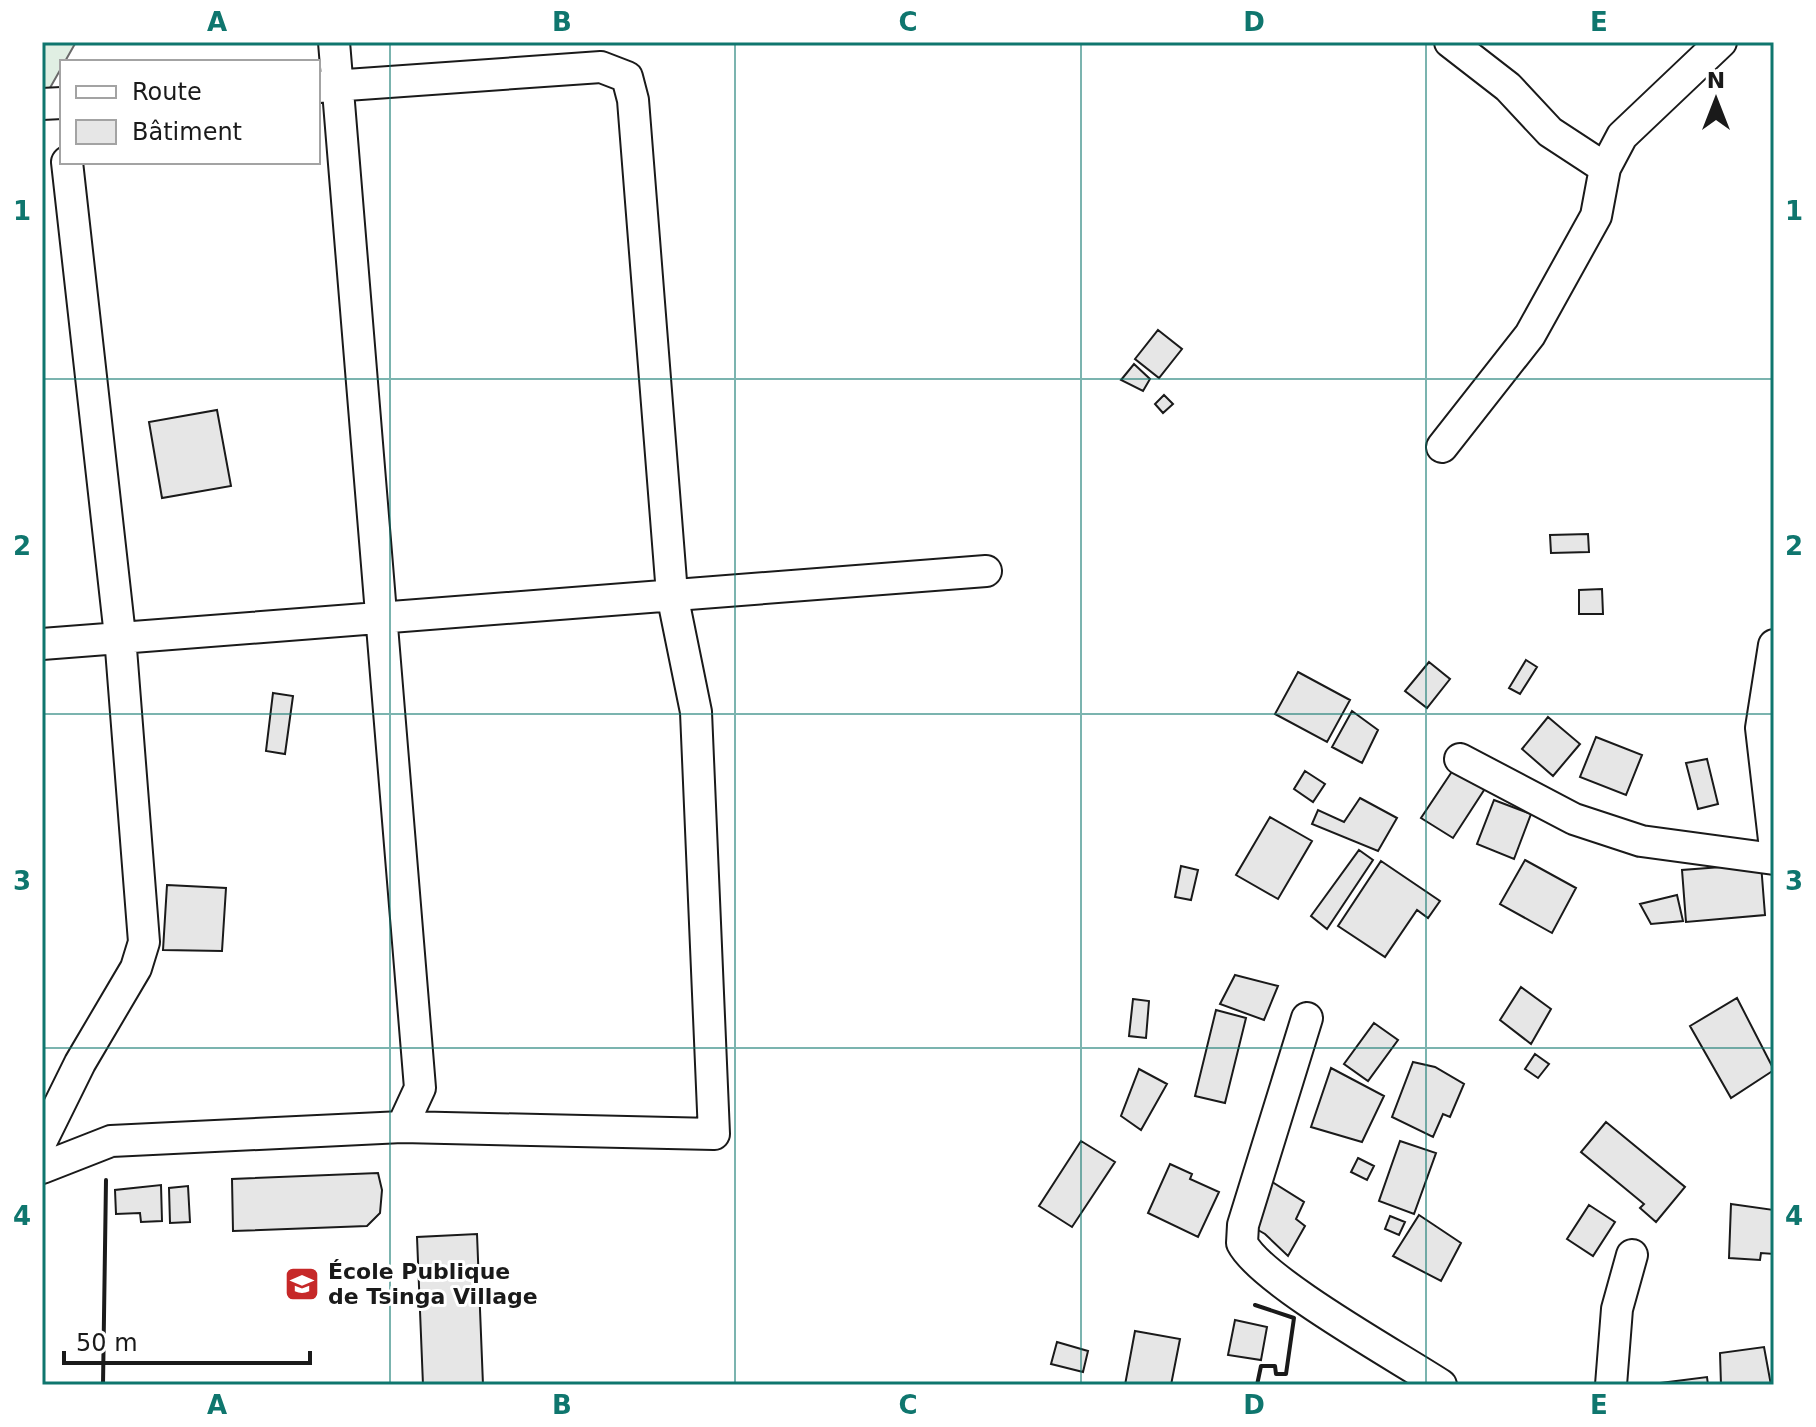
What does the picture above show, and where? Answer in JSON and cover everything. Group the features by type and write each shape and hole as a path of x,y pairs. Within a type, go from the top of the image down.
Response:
{"street":[{"path":"334,42 328,86 383,617 420,1088 402,1127"},
{"path":"1450,42 1508,87 1550,132 1605,168"},
{"path":"1442,447 1530,335 1596,216 1605,168 1622,136 1721,42"},
{"path":"42,1168 111,1141 402,1127 714,1134 696,712 672,594 633,100 627,77 601,67 328,86"},
{"path":"42,1140 80,1063 125,989 144,942 120,636 67,164"},
{"path":"42,644 986,571"},
{"path":"1774,645 1761,728 1774,840"},
{"path":"1460,759 1574,819 1641,841 1774,859"},
{"path":"1307,1018 1243,1225 1242,1243 1258,1262 1348,1328 1441,1385"},
{"path":"1611,1385 1617,1309 1632,1255"}],"green space":[{"path":"42,42 76,42 66,60 60,60 60,70 42,102"}],"building":[{"path":"1158,330 1182,349 1159,378 1135,359"},
{"path":"1134,364 1150,379 1143,391 1121,380"},
{"path":"1164,395 1173,404 1163,413 1155,404"},
{"path":"217,410 231,486 162,498 149,422"},
{"path":"1588,534 1589,552 1551,553 1550,535"},
{"path":"1602,589 1603,614 1579,614 1579,590"},
{"path":"1526,660 1537,667 1520,694 1509,688"},
{"path":"1429,662 1450,679 1427,708 1405,691"},
{"path":"1298,672 1350,700 1327,742 1275,714"},
{"path":"273,693 293,696 285,754 266,751"},
{"path":"1352,711 1378,730 1362,763 1332,747"},
{"path":"1548,717 1580,744 1553,776 1522,749"},
{"path":"1596,737 1642,755 1626,795 1580,777"},
{"path":"1707,759 1718,804 1698,809 1686,763"},
{"path":"1457,764 1488,784 1453,838 1421,818"},
{"path":"1305,771 1325,784 1313,802 1294,789"},
{"path":"1360,798 1397,818 1378,851 1312,824 1318,810 1344,822"},
{"path":"1494,800 1531,814 1514,859 1477,844"},
{"path":"1270,817 1312,841 1278,899 1236,875"},
{"path":"1359,850 1373,860 1327,929 1311,916"},
{"path":"1525,860 1576,888 1552,933 1500,904"},
{"path":"1381,861 1440,901 1428,918 1417,910 1385,957 1338,926"},
{"path":"1761,864 1765,915 1686,922 1682,870"},
{"path":"1181,866 1198,870 1191,900 1175,897"},
{"path":"167,885 226,888 222,951 163,950"},
{"path":"1677,895 1683,921 1651,924 1640,904"},
{"path":"1235,975 1278,986 1264,1020 1220,1004"},
{"path":"1521,987 1551,1009 1531,1044 1500,1020"},
{"path":"1737,998 1774,1070 1731,1098 1690,1026"},
{"path":"1133,999 1149,1001 1146,1038 1129,1036"},
{"path":"1216,1010 1246,1018 1225,1103 1195,1096"},
{"path":"1374,1023 1398,1040 1368,1081 1344,1064"},
{"path":"1535,1054 1549,1064 1538,1078 1525,1069"},
{"path":"1413,1062 1435,1067 1464,1084 1450,1117 1443,1114 1433,1137 1392,1117"},
{"path":"1331,1068 1384,1096 1362,1142 1311,1127"},
{"path":"1139,1069 1167,1084 1141,1130 1121,1116"},
{"path":"1606,1122 1685,1187 1656,1222 1640,1208 1644,1204 1581,1152"},
{"path":"1081,1141 1115,1162 1072,1227 1039,1206"},
{"path":"1400,1141 1436,1153 1414,1214 1379,1201"},
{"path":"1358,1158 1374,1166 1367,1180 1351,1172"},
{"path":"1170,1164 1192,1174 1190,1179 1219,1192 1198,1237 1148,1213"},
{"path":"378,1173 382,1190 380,1213 367,1226 233,1231 232,1179"},
{"path":"1269,1180 1304,1202 1296,1219 1305,1226 1288,1256 1265,1234 1244,1222"},
{"path":"161,1185 162,1221 141,1222 140,1213 116,1214 115,1190"},
{"path":"188,1186 190,1222 170,1223 169,1188"},
{"path":"1731,1204 1774,1210 1774,1254 1761,1253 1760,1260 1729,1258"},
{"path":"1589,1205 1615,1222 1593,1256 1567,1239"},
{"path":"1419,1215 1461,1243 1441,1281 1393,1256"},
{"path":"1390,1216 1405,1222 1399,1235 1385,1229"},
{"path":"477,1234 483,1385 423,1385 417,1237"},
{"path":"1235,1320 1267,1327 1261,1360 1228,1355"},
{"path":"1135,1331 1180,1339 1171,1385 1125,1385"},
{"path":"1057,1342 1088,1351 1083,1372 1051,1364"},
{"path":"1764,1347 1771,1385 1721,1385 1720,1353"},
{"path":"1707,1377 1708,1385 1661,1385 1661,1383"}],"wall":[{"path":"103,1385 106,1180"},
{"path":"1255,1305 1294,1318 1286,1374 1276,1374 1275,1366 1261,1366 1257,1385"}],"place":[{"name":"École Publique de Tsinga Village","path":"302,1284"}]}
